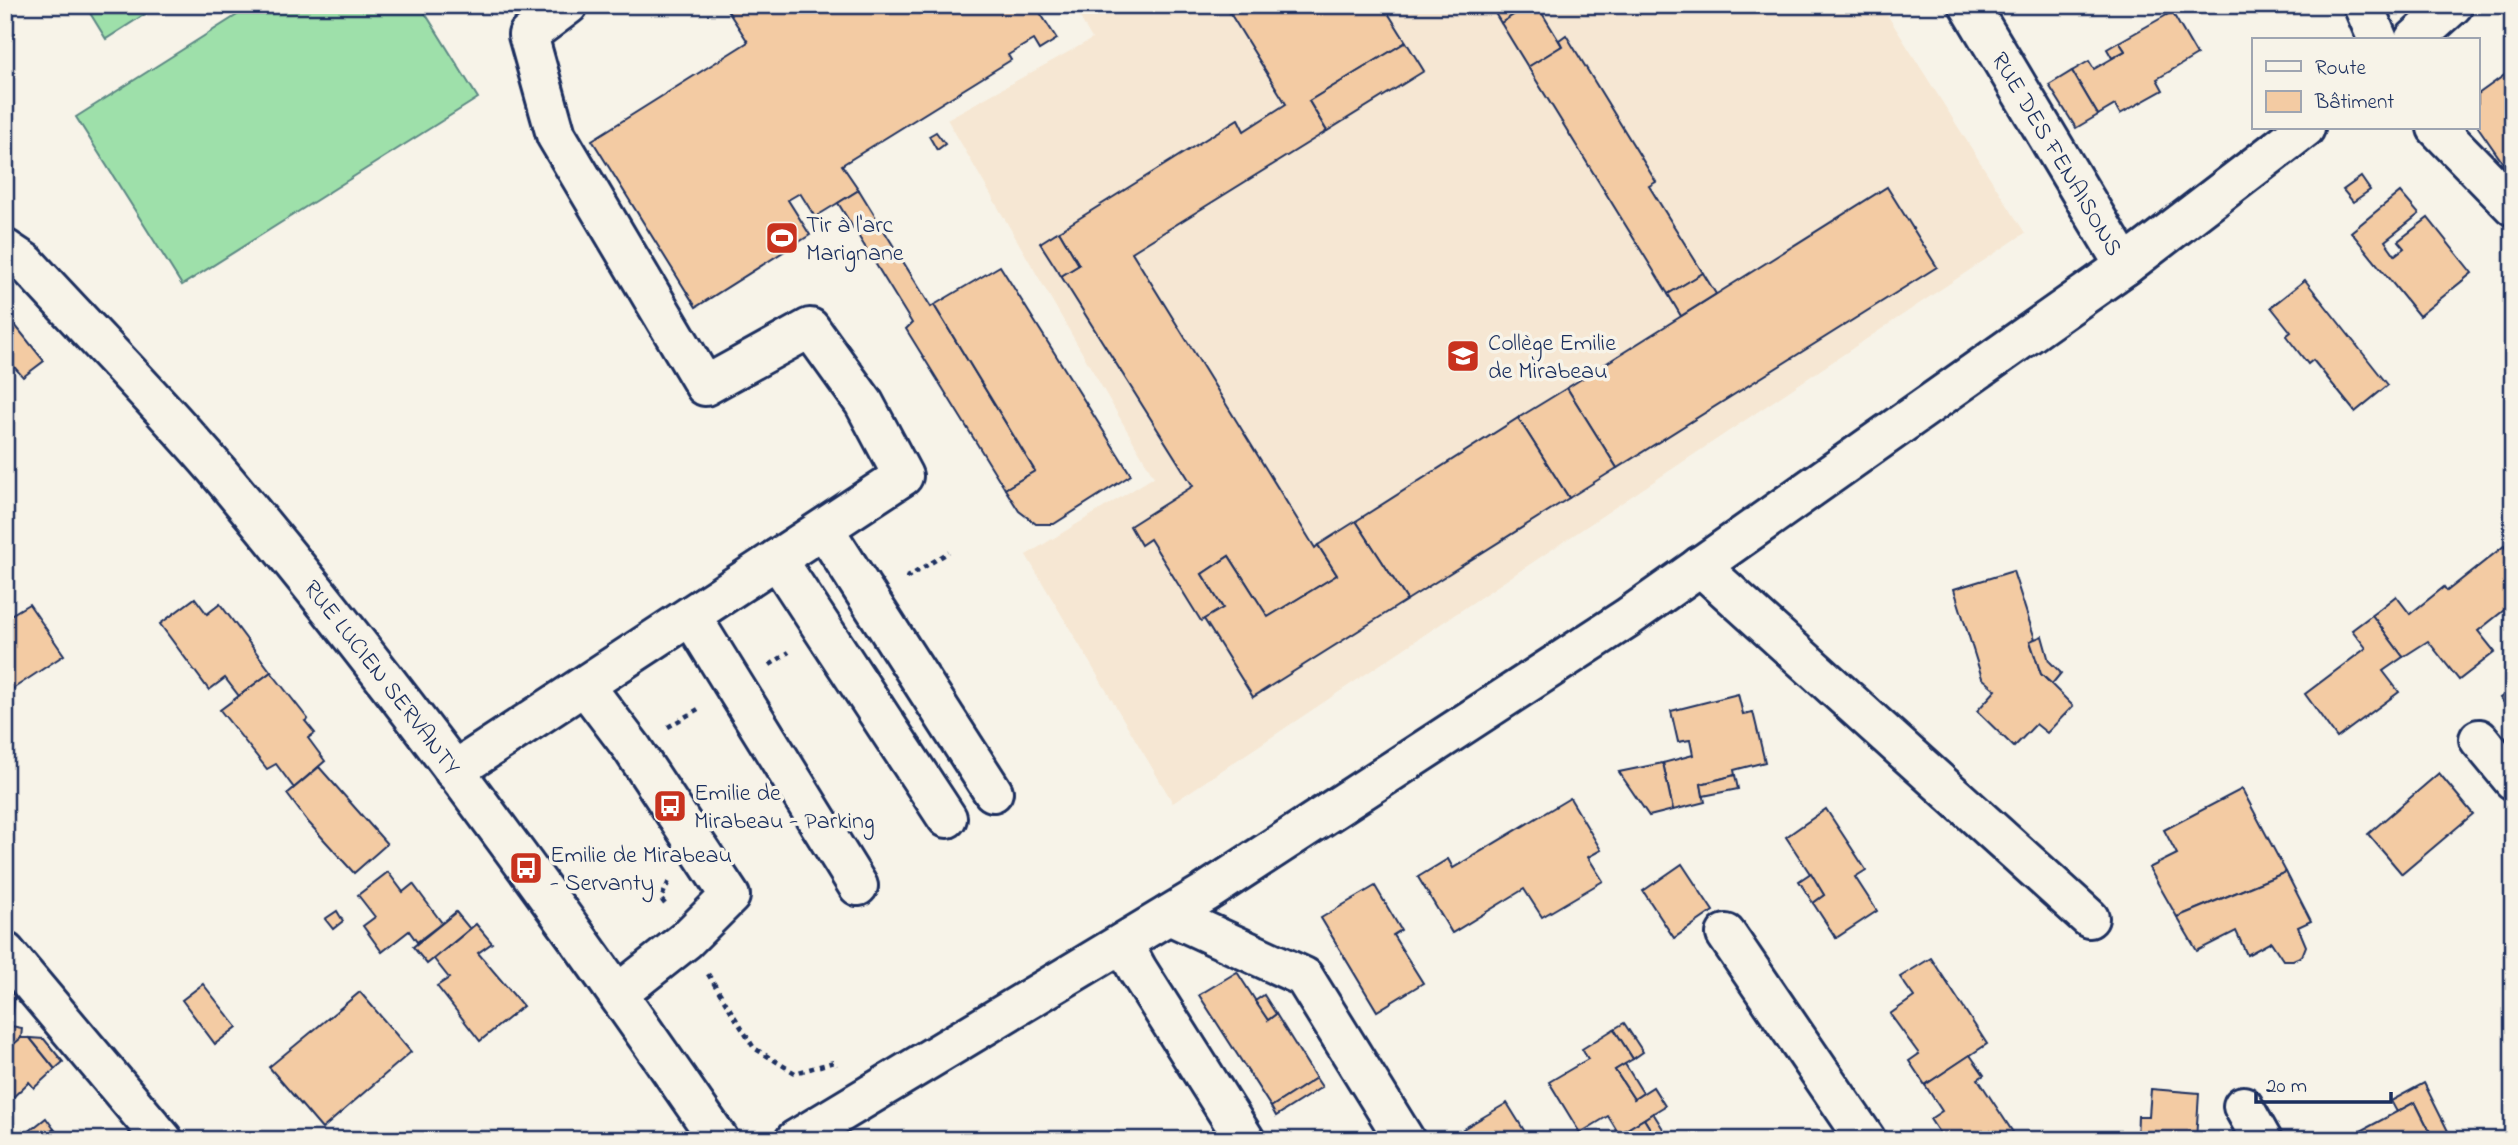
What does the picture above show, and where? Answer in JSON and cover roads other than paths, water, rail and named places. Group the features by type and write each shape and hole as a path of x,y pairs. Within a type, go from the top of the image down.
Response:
{"street":[{"path":"454,771 903,476 864,403 810,328 705,386 556,135 528,35 568,5"},
{"name":"RUE DES FENAISONS","path":"1969,5 2125,266"},
{"path":"2363,5 2377,38"},
{"path":"2416,38 2453,5"},
{"path":"794,1140 1205,893 1627,618 2125,266 2302,130"},
{"path":"2439,130 2513,206"},
{"name":"RUE LUCIEN SERVANTY","path":"5,249 26,262 218,472 363,649 618,993 719,1140"},
{"path":"824,529 993,792"},
{"path":"777,559 947,818"},
{"path":"1700,566 2088,918"},
{"path":"691,616 858,886"},
{"path":"584,686 632,748 730,896 686,940 618,993"},
{"path":"2479,739 2513,780"},
{"path":"1169,915 1304,977 1405,1140"},
{"path":"1726,934 1866,1140"},
{"path":"1123,943 1245,1140"},
{"path":"5,951 163,1140"},
{"path":"2243,1106 2262,1140"}],"place":[{"name":"Tir à l'arc Marignane","path":"782,238"},
{"name":"Collège Emilie de Mirabeau","path":"1463,356"},
{"name":"Emilie de Mirabeau - Parking","path":"670,806"},
{"name":"Emilie de Mirabeau - Servanty","path":"526,868"}]}
